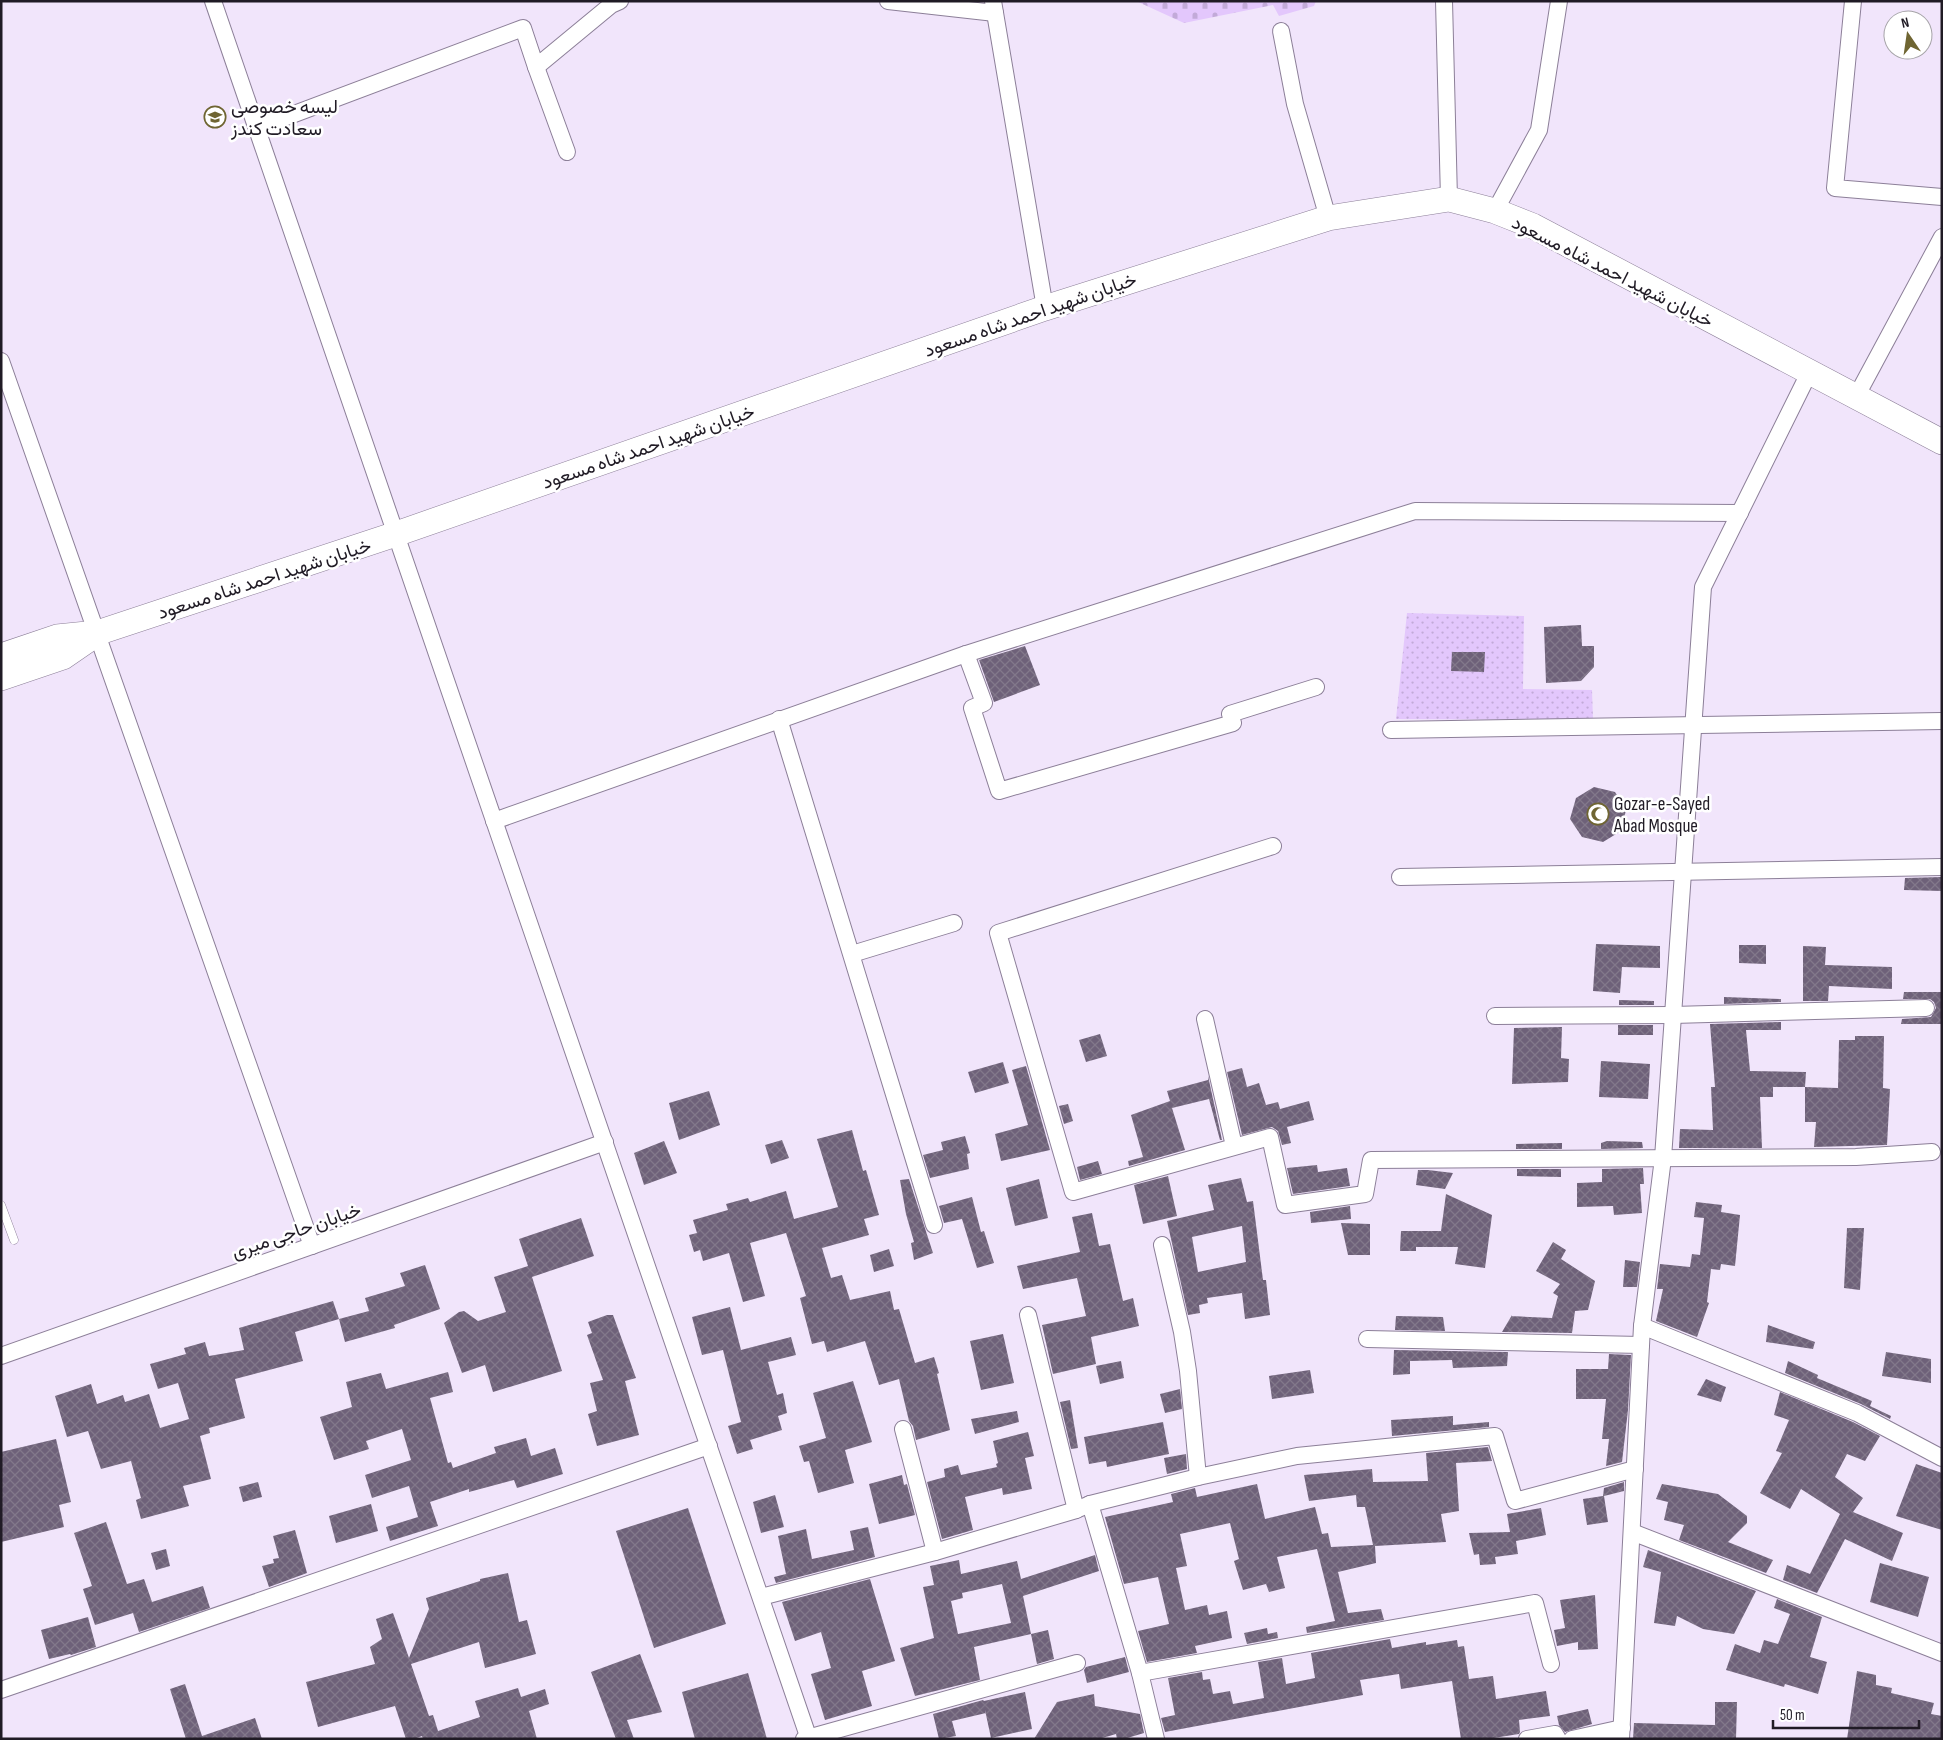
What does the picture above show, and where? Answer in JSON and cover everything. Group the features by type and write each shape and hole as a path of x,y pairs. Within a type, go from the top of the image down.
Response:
{"main road":[{"name":"خیابان شهید احمد شاه مسعود","path":"1,656 56,637 97,633 396,534 1045,308 1328,218 1449,199 1496,211 1533,226 1942,442"},
{"name":"خیابان شهید احمد شاه مسعود","path":"1,678 63,657 97,633"}],"street":[{"path":"213,1 761,1596 807,1738 1077,1663"},
{"path":"536,67 611,5 620,1"},
{"path":"888,1 994,7 1045,308"},
{"path":"1444,1 1449,199"},
{"path":"1496,211 1540,130 1559,1"},
{"path":"1853,1 1835,188 1942,197"},
{"path":"257,128 523,28 567,152"},
{"path":"1280,31 1295,104 1328,218"},
{"path":"1856,397 1942,237"},
{"path":"1,361 312,1246"},
{"path":"1572,1739 1621,1734 1642,1326 1663,1158 1703,587 1809,373"},
{"path":"494,820 966,654 1415,511 1740,513"},
{"path":"966,654 984,703 972,708 999,791 1232,723 1230,714 1316,687"},
{"path":"779,720 934,1226"},
{"path":"1391,730 1942,721"},
{"path":"1273,846 998,933 1073,1192 1270,1137 1284,1205 1365,1194 1371,1160 1856,1157 1932,1152"},
{"path":"1400,877 1683,870 1942,867"},
{"path":"852,954 954,923"},
{"path":"1495,1016 1673,1015 1926,1008"},
{"path":"1205,1018 1234,1146"},
{"name":"خیابان حاجی میری","path":"1,1356 605,1142"},
{"path":"1162,1245 1182,1332 1188,1371 1198,1477"},
{"path":"1028,1315 1083,1507 1140,1673 1156,1739"},
{"path":"1642,1326 1857,1413 1942,1458"},
{"path":"1368,1339 1641,1345"},
{"path":"904,1429 935,1552"},
{"path":"761,1596 935,1552 1083,1507 1198,1477 1297,1456 1496,1436 1515,1502 1635,1468"},
{"path":"1,1690 709,1446"},
{"path":"1632,1532 1942,1652"},
{"path":"1140,1673 1535,1603 1552,1664"},
{"path":"1527,1739 1555,1734 1558,1739"}],"lane":[{"path":"1,1205 14,1240"}],"green space":[{"path":"1136,1 1316,1 1314,6 1279,16 1273,5 1184,23"},
{"path":"1407,613 1524,616 1523,689 1592,690 1593,720 1396,719"}],"building":[{"path":"1581,625 1582,646 1594,646 1594,667 1581,681 1546,683 1544,627"},
{"path":"1025,646 1040,685 994,702 979,660"},
{"path":"1452,652 1485,652 1484,672 1451,671"},
{"name":"Gozar-e-Sayed Abad Mosque","path":"1594,787 1615,792 1626,810 1621,831 1603,842 1582,837 1570,819 1576,798"},
{"path":"1942,877 1942,891 1904,890 1905,878"},
{"path":"1596,944 1660,946 1660,968 1622,967 1620,993 1593,991"},
{"path":"1739,945 1766,945 1766,964 1739,963"},
{"path":"1803,946 1826,947 1825,965 1892,967 1892,989 1829,986 1828,1001 1803,1001"},
{"path":"1904,992 1942,992 1942,1024 1901,1024 1902,1019 1931,1017 1936,1008 1934,1002 1930,999 1903,999"},
{"path":"1724,997 1781,999 1781,1002 1724,1004"},
{"path":"1619,1000 1654,1001 1654,1005 1619,1005"},
{"path":"1781,1022 1781,1030 1746,1030 1750,1071 1806,1072 1805,1087 1773,1087 1773,1097 1760,1097 1762,1148 1679,1148 1680,1129 1713,1130 1711,1087 1715,1087 1710,1024"},
{"path":"1618,1025 1653,1025 1653,1035 1618,1035"},
{"path":"1562,1027 1561,1058 1569,1059 1568,1082 1512,1084 1514,1028"},
{"path":"1100,1034 1107,1056 1086,1062 1079,1040"},
{"path":"1855,1036 1884,1036 1883,1088 1890,1089 1887,1145 1814,1147 1816,1122 1805,1122 1805,1087 1838,1088 1839,1040 1855,1040"},
{"path":"1601,1061 1650,1064 1648,1099 1599,1097"},
{"path":"1003,1062 1009,1083 975,1093 968,1072"},
{"path":"1026,1066 1050,1150 1001,1161 995,1134 1028,1125 1012,1070"},
{"path":"1242,1068 1247,1087 1259,1083 1266,1105 1278,1102 1280,1109 1309,1101 1314,1120 1287,1127 1291,1143 1282,1145 1278,1131 1272,1127 1242,1135 1227,1072"},
{"path":"1208,1076 1222,1140 1220,1140 1209,1099 1172,1108 1185,1150 1129,1166 1128,1161 1143,1157 1131,1115 1170,1101 1167,1091 1208,1080"},
{"path":"709,1091 720,1125 679,1140 669,1103"},
{"path":"1068,1104 1073,1121 1064,1124 1059,1106"},
{"path":"852,1130 863,1171 866,1170 879,1215 864,1219 869,1235 822,1248 831,1278 842,1275 850,1300 890,1291 894,1310 899,1309 915,1363 934,1357 950,1430 916,1440 913,1426 909,1421 899,1379 879,1385 865,1341 827,1352 824,1341 812,1344 800,1298 806,1296 786,1233 750,1243 765,1296 743,1302 729,1253 703,1261 700,1250 694,1252 689,1235 697,1233 693,1220 728,1210 726,1204 748,1198 750,1202 786,1191 794,1219 838,1207 817,1139"},
{"path":"965,1136 970,1153 967,1154 969,1169 930,1178 923,1155 943,1150 941,1142"},
{"path":"782,1140 789,1158 771,1164 765,1145"},
{"path":"664,1141 677,1173 644,1185 634,1153"},
{"path":"1607,1141 1642,1142 1643,1148 1601,1149 1601,1143"},
{"path":"1562,1143 1562,1149 1516,1149 1516,1144"},
{"path":"1098,1161 1102,1174 1080,1180 1077,1167"},
{"path":"1317,1165 1318,1172 1347,1168 1350,1186 1293,1194 1287,1168"},
{"path":"1643,1168 1644,1184 1640,1184 1642,1213 1614,1215 1613,1206 1577,1207 1577,1183 1602,1182 1602,1169"},
{"path":"1517,1169 1561,1169 1561,1177 1517,1176"},
{"path":"1418,1170 1453,1173 1445,1189 1416,1185"},
{"path":"1168,1176 1177,1216 1143,1224 1134,1185"},
{"path":"1241,1178 1247,1202 1253,1201 1263,1280 1266,1280 1270,1315 1245,1319 1242,1293 1207,1298 1208,1303 1199,1305 1200,1313 1188,1315 1167,1221 1214,1210 1208,1185","holes":["1242,1226 1246,1262 1198,1272 1192,1237"]},
{"path":"909,1179 933,1253 914,1260 911,1243 914,1242 906,1214 900,1180"},
{"path":"1039,1179 1048,1218 1015,1226 1006,1188"},
{"path":"1446,1194 1492,1215 1485,1268 1455,1264 1458,1247 1416,1247 1416,1251 1400,1251 1401,1231 1441,1231"},
{"path":"972,1197 981,1232 984,1231 994,1263 977,1268 962,1219 944,1223 939,1206"},
{"path":"1696,1202 1722,1205 1721,1212 1740,1215 1735,1266 1721,1264 1720,1270 1711,1269 1707,1302 1709,1303 1697,1337 1656,1321 1663,1289 1657,1289 1660,1264 1690,1267 1692,1254 1700,1255 1704,1218 1694,1217"},
{"path":"1350,1206 1351,1219 1311,1223 1310,1212"},
{"path":"1092,1213 1099,1246 1110,1244 1123,1301 1133,1298 1139,1326 1091,1337 1096,1364 1053,1374 1042,1325 1086,1316 1077,1278 1023,1289 1017,1266 1080,1252 1072,1217"},
{"path":"581,1218 594,1256 532,1277 562,1371 493,1392 485,1365 462,1373 444,1323 459,1312 464,1311 478,1321 506,1312 494,1277 528,1266 519,1239"},
{"path":"1341,1223 1370,1224 1370,1255 1348,1255"},
{"path":"1847,1228 1864,1228 1860,1290 1844,1288"},
{"path":"1553,1242 1566,1250 1561,1259 1595,1281 1588,1310 1575,1311 1572,1333 1502,1332 1511,1316 1552,1318 1558,1296 1553,1293 1560,1284 1536,1271"},
{"path":"889,1249 894,1266 874,1272 870,1255"},
{"path":"1625,1260 1640,1262 1637,1287 1623,1287"},
{"path":"425,1265 440,1309 394,1325 395,1328 345,1342 339,1319 369,1311 365,1298 405,1286 400,1273"},
{"path":"333,1301 339,1319 295,1332 303,1361 235,1379 245,1418 209,1428 210,1433 200,1436 211,1479 183,1486 189,1506 141,1519 136,1500 141,1498 131,1461 101,1469 88,1431 67,1437 55,1396 91,1384 97,1404 123,1395 125,1402 149,1394 160,1428 189,1419 178,1383 158,1389 150,1364 186,1354 184,1348 205,1342 209,1356 244,1350 239,1328"},
{"path":"730,1307 741,1350 791,1337 796,1355 768,1362 777,1395 783,1393 787,1413 778,1416 782,1430 750,1440 753,1449 737,1454 728,1426 741,1422 723,1350 702,1355 692,1317"},
{"path":"607,1315 613,1315 636,1378 625,1381 639,1435 597,1446 588,1414 597,1411 590,1383 603,1380 587,1335 592,1333 588,1322"},
{"path":"1396,1316 1443,1317 1445,1331 1395,1330"},
{"path":"1768,1325 1815,1342 1813,1349 1766,1342"},
{"path":"1003,1334 1014,1383 981,1390 970,1341"},
{"path":"1394,1350 1508,1352 1507,1366 1453,1368 1452,1360 1410,1361 1410,1374 1393,1375"},
{"path":"1886,1352 1931,1359 1931,1383 1882,1376"},
{"path":"1609,1354 1631,1355 1628,1410 1622,1462 1606,1466 1609,1439 1602,1439 1606,1399 1576,1399 1576,1369 1608,1369"},
{"path":"1121,1361 1124,1378 1100,1384 1096,1366"},
{"path":"1788,1361 1818,1375 1817,1378 1872,1401 1870,1406 1891,1416 1890,1419 1861,1404 1785,1373"},
{"path":"1310,1370 1314,1393 1272,1399 1269,1376"},
{"path":"448,1372 453,1392 430,1398 448,1463 451,1462 453,1468 496,1453 494,1447 526,1438 531,1456 555,1448 563,1474 517,1488 514,1480 469,1492 469,1489 430,1502 438,1526 390,1541 386,1527 418,1517 409,1486 372,1498 365,1475 411,1460 402,1429 366,1441 369,1449 334,1460 320,1417 352,1407 346,1382 381,1373 386,1389"},
{"path":"1706,1379 1726,1387 1721,1402 1697,1395"},
{"path":"853,1381 872,1442 845,1450 854,1483 818,1493 809,1461 804,1462 799,1446 826,1438 813,1393"},
{"path":"1180,1389 1182,1409 1165,1413 1160,1394"},
{"path":"1780,1392 1853,1422 1880,1436 1865,1461 1847,1454 1835,1477 1863,1498 1853,1512 1903,1533 1892,1561 1845,1539 1817,1593 1783,1580 1787,1565 1810,1574 1840,1514 1801,1489 1790,1509 1760,1493 1782,1453 1776,1451 1789,1420 1774,1415"},
{"path":"1070,1400 1078,1448 1071,1449 1060,1402"},
{"path":"1017,1411 1019,1422 975,1434 971,1419"},
{"path":"1453,1416 1453,1425 1489,1422 1489,1427 1392,1436 1391,1420"},
{"path":"1163,1422 1169,1454 1107,1467 1106,1461 1089,1464 1084,1437"},
{"path":"1028,1432 1034,1456 1025,1458 1032,1489 1003,1495 1002,1488 965,1497 973,1530 942,1539 927,1482 945,1477 944,1469 958,1465 961,1475 997,1467 996,1464 998,1463 993,1441"},
{"path":"56,1439 71,1502 59,1505 64,1527 1,1542 1,1452"},
{"path":"1488,1447 1492,1461 1456,1463 1459,1511 1441,1514 1446,1542 1375,1546 1376,1563 1338,1572 1348,1613 1381,1609 1384,1620 1307,1633 1306,1627 1335,1621 1317,1549 1277,1557 1285,1588 1269,1592 1266,1584 1243,1590 1234,1561 1239,1559 1230,1523 1180,1534 1187,1566 1176,1568 1185,1610 1207,1605 1209,1615 1227,1611 1232,1638 1195,1646 1197,1653 1147,1662 1138,1631 1169,1624 1158,1577 1124,1584 1105,1517 1173,1502 1171,1494 1195,1488 1197,1497 1257,1484 1265,1519 1315,1507 1322,1534 1328,1533 1331,1547 1373,1545 1365,1507 1357,1507 1356,1495 1309,1501 1304,1475 1372,1469 1373,1482 1428,1481 1426,1453"},
{"path":"1186,1454 1187,1469 1167,1474 1164,1458"},
{"path":"1916,1464 1942,1473 1942,1530 1896,1516"},
{"path":"902,1475 904,1485 907,1484 915,1515 879,1524 869,1484"},
{"path":"258,1482 262,1497 243,1502 239,1487"},
{"path":"1624,1482 1624,1491 1604,1496 1608,1522 1587,1525 1583,1499 1603,1496 1604,1488"},
{"path":"1662,1484 1718,1494 1747,1516 1747,1523 1728,1542 1773,1560 1766,1573 1679,1540 1684,1525 1664,1520 1668,1502 1656,1499"},
{"path":"775,1495 784,1527 761,1533 753,1502"},
{"path":"371,1504 378,1531 336,1543 329,1516"},
{"path":"688,1508 726,1624 654,1648 616,1531"},
{"path":"1541,1508 1546,1535 1516,1541 1518,1554 1495,1557 1496,1564 1480,1565 1479,1554 1474,1555 1469,1533 1510,1532 1507,1514"},
{"path":"106,1522 127,1584 144,1579 152,1602 203,1586 210,1608 139,1632 133,1613 95,1625 83,1589 92,1586 74,1533"},
{"path":"868,1527 875,1557 776,1583 774,1577 786,1574 778,1536 806,1529 812,1559 854,1550 850,1531"},
{"path":"295,1530 307,1573 269,1587 262,1566 274,1563 273,1559 279,1558 273,1536"},
{"path":"166,1549 170,1566 156,1570 151,1553"},
{"path":"1648,1550 1756,1591 1734,1634 1703,1629 1677,1616 1675,1626 1654,1623 1661,1572 1643,1567"},
{"path":"1095,1555 1099,1571 1023,1596 1031,1634 974,1647 980,1680 915,1696 900,1648 934,1638 923,1587 934,1585 930,1566 959,1560 961,1574 1017,1561 1021,1579","holes":["1002,1584 1011,1623 958,1634 951,1601 963,1598 962,1593"]},
{"path":"1880,1563 1929,1577 1918,1617 1870,1602"},
{"path":"508,1573 519,1622 527,1620 536,1654 485,1668 479,1642 411,1664 429,1716 433,1715 438,1731 480,1717 475,1701 518,1688 521,1697 545,1689 549,1704 529,1711 537,1739 423,1739 422,1736 406,1739 395,1706 318,1727 306,1682 375,1664 370,1647 382,1639 376,1619 393,1613 409,1658 429,1609 426,1598 480,1581 480,1579"},
{"path":"870,1579 895,1661 862,1671 872,1706 825,1720 811,1674 831,1668 821,1632 795,1641 782,1602"},
{"path":"1595,1595 1598,1649 1578,1650 1578,1642 1557,1646 1554,1630 1565,1628 1560,1600"},
{"path":"1777,1599 1822,1617 1810,1657 1827,1662 1818,1694 1785,1684 1784,1687 1726,1670 1735,1644 1760,1653 1764,1640 1778,1644 1790,1614 1774,1608"},
{"path":"88,1617 96,1647 71,1655 49,1659 41,1630"},
{"path":"1267,1628 1268,1634 1277,1632 1278,1638 1247,1644 1244,1633"},
{"path":"1048,1630 1054,1659 1037,1664 1031,1634"},
{"path":"1390,1639 1392,1648 1426,1642 1426,1645 1457,1640 1458,1647 1464,1646 1469,1679 1493,1676 1496,1699 1546,1691 1550,1716 1519,1720 1519,1734 1487,1739 1461,1739 1452,1681 1401,1689 1399,1674 1360,1680 1363,1695 1165,1732 1161,1718 1175,1715 1168,1678 1202,1672 1203,1680 1210,1679 1213,1694 1230,1691 1233,1704 1264,1698 1258,1662 1282,1658 1286,1684 1315,1678 1311,1653"},
{"path":"640,1654 662,1712 627,1720 634,1739 616,1739 591,1672"},
{"path":"1125,1657 1129,1672 1087,1683 1084,1670 1086,1667"},
{"path":"1857,1671 1876,1675 1876,1685 1892,1688 1891,1693 1934,1703 1931,1714 1942,1716 1942,1739 1847,1739"},
{"path":"748,1673 767,1739 695,1739 682,1692"},
{"path":"185,1684 202,1736 255,1718 262,1739 186,1739 170,1689"},
{"path":"1025,1692 1032,1729 991,1738 986,1713 952,1721 956,1736 939,1739 933,1714 983,1700"},
{"path":"1094,1694 1095,1706 1140,1714 1144,1733 1124,1739 1117,1739 1116,1734 1099,1739 1034,1739 1057,1702"},
{"path":"1715,1702 1737,1702 1736,1739 1633,1739 1634,1723 1715,1725"},
{"path":"1588,1709 1592,1724 1565,1732 1559,1725 1557,1716"}],"place":[{"name":"لیسه خصوصی سعادت کندز","path":"215,117"},
{"name":"Gozar-e-Sayed Abad Mosque","path":"1598,814"}]}
